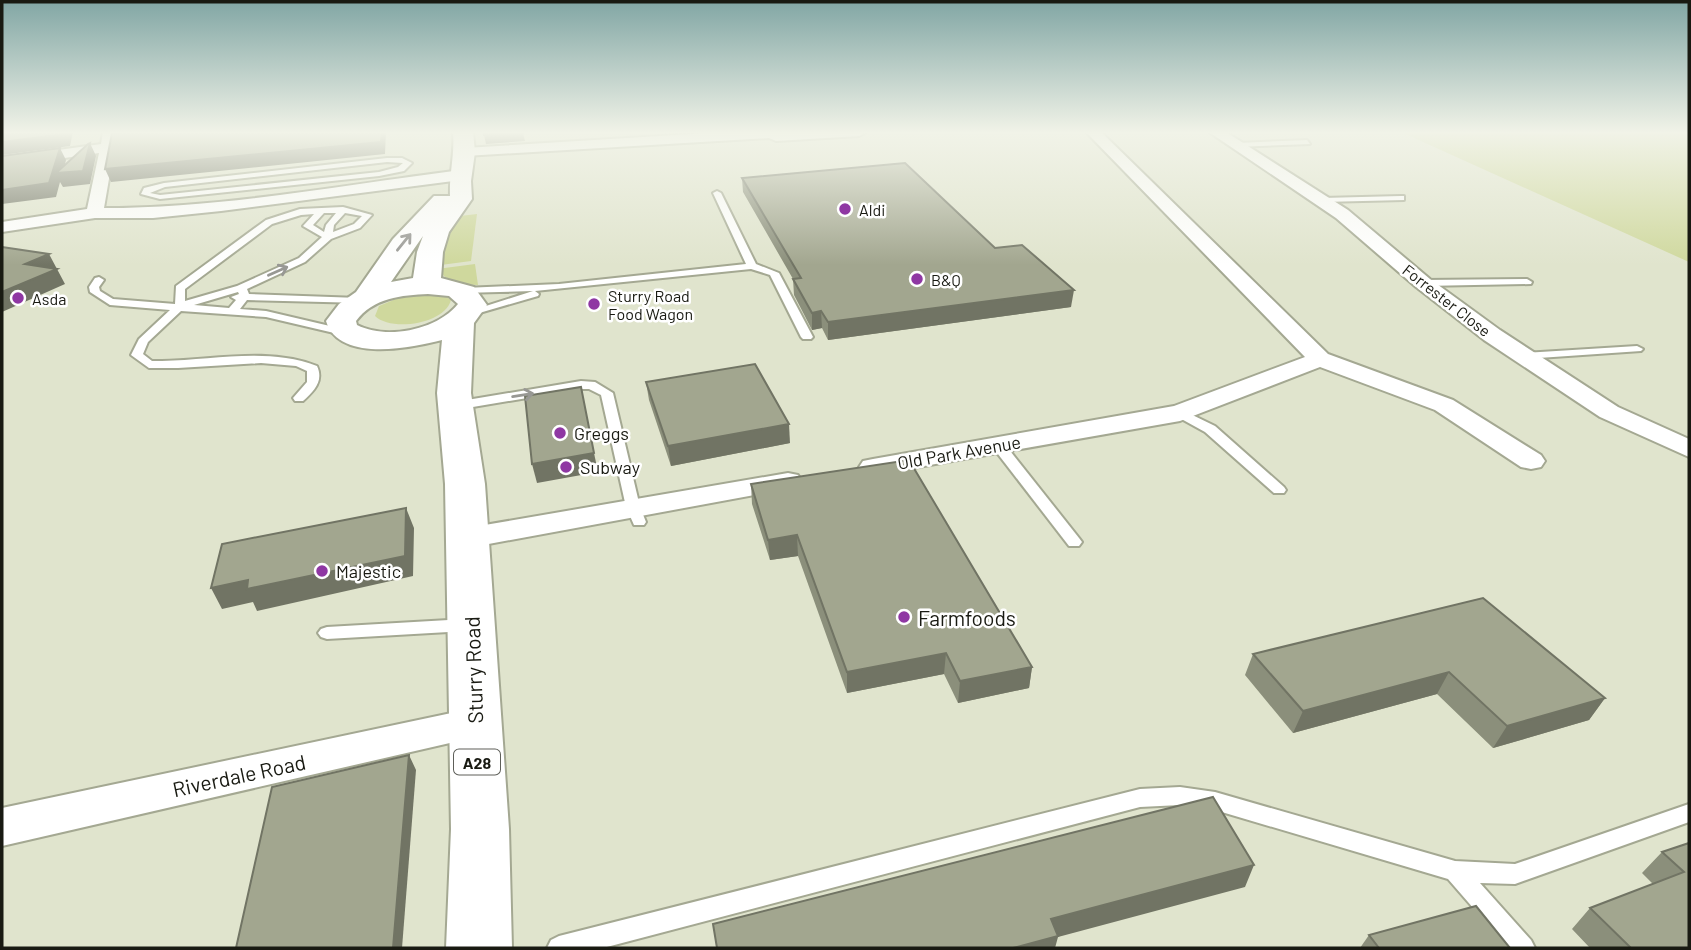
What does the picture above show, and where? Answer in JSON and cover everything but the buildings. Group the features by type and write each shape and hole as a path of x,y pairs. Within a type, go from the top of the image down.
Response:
{"highway":[{"path":"364,300 402,244 455,185 457,176"},
{"path":"426,285 430,251 437,232 461,199 455,185"},
{"path":"426,285 464,308 428,334 373,339 344,330 341,321 347,312 364,300 385,292 426,285"},
{"name":"Sturry Road","path":"464,308 455,400 461,442 471,624 480,839 479,948"},
{"name":"Sturry Road","path":"373,339 424,353 455,400"}],"street":[{"path":"95,213 103,176"},
{"path":"1137,176 1320,359 1444,405 1531,461"},
{"name":"Forrester Close","path":"1285,176 1322,200 1423,283 1524,356 1609,412 1689,449"},
{"path":"2,227 95,213 153,213 387,187 455,185"},
{"path":"387,187 426,189 455,185"},
{"name":"Old Park Avenue","path":"848,471 1180,413 1320,359"},
{"path":"467,538 636,514 807,478"},
{"name":"Riverdale Road","path":"2,827 475,723"}],"lane":[{"path":"239,176 155,187 145,194 160,197 360,176"},
{"path":"221,206 232,190"},
{"path":"717,193 752,266"},
{"path":"1322,200 1401,198"},
{"path":"328,237 330,225 343,210"},
{"path":"180,306 180,288 269,222 300,212 343,210 368,215 357,226 328,237 302,260 243,292 180,306 137,349 136,355 140,360 162,365 299,362 313,369 315,376 314,383 299,398"},
{"path":"322,211 307,226 328,237"},
{"path":"464,308 559,287 752,266 774,273 807,337"},
{"path":"99,280 94,287 103,299 287,318 373,339"},
{"path":"1423,283 1527,282"},
{"path":"464,308 559,287"},
{"path":"243,292 290,301 364,300"},
{"path":"232,311 243,292"},
{"path":"1524,356 1637,349"},
{"path":"455,400 591,385 607,393 636,514"},
{"path":"1180,413 1210,429 1279,491"},
{"path":"998,445 1074,542"},
{"path":"327,633 471,624"},
{"path":"559,948 1140,797 1180,796 1215,801 1455,871 1515,874 1689,814"},
{"path":"1455,871 1522,948"}],"green space":[{"path":"1499,176 1689,176 1689,262"},
{"path":"477,214 471,261 433,266 433,251 460,216"},
{"path":"475,264 478,285 455,282 437,269"},
{"path":"441,293 451,300 447,308 429,320 393,324 375,316 379,306 408,294"}],"place":[{"name":"Aldi","path":"845,209"},
{"name":"B&Q","path":"917,279"},
{"name":"Asda","path":"18,298"},
{"name":"Sturry Road Food Wagon","path":"594,304"},
{"name":"Greggs","path":"560,433"},
{"name":"Subway","path":"566,467"},
{"name":"Majestic","path":"322,571"},
{"name":"Farmfoods","path":"904,617"}]}
